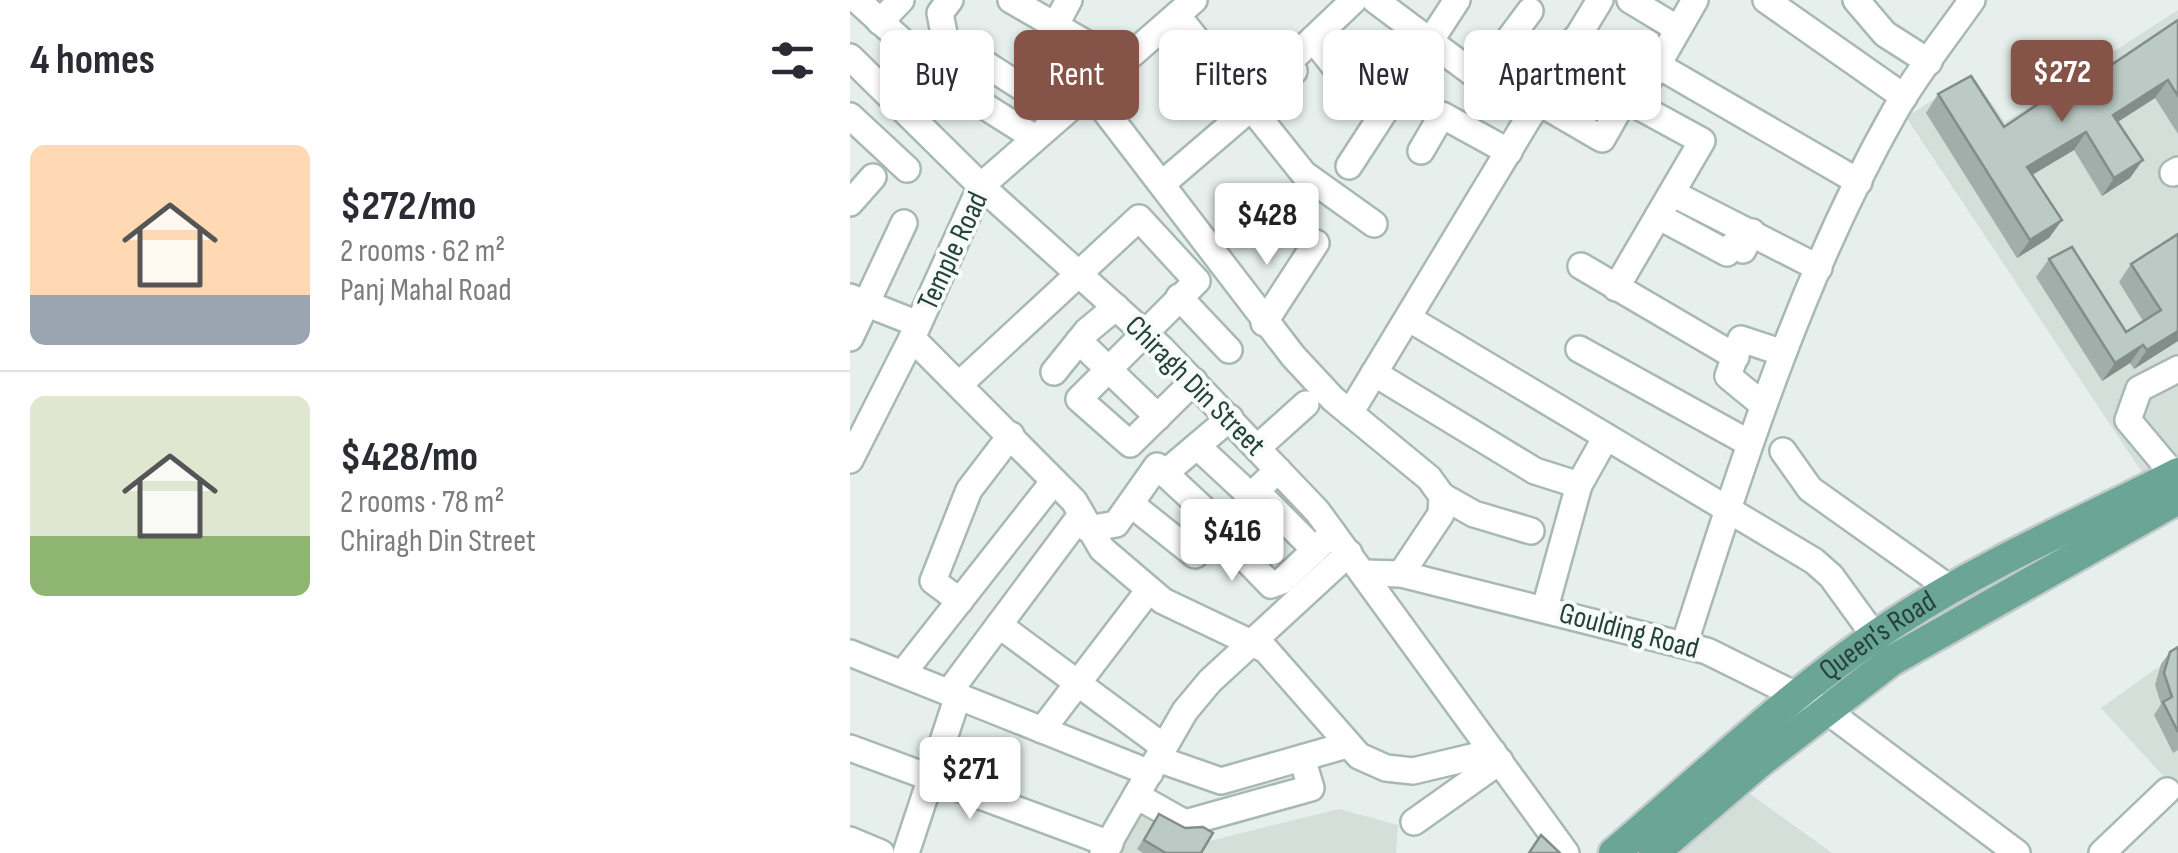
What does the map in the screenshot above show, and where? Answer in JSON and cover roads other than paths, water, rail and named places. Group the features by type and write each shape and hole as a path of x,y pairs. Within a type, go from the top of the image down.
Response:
{"main road":[{"name":"Queen's Road","path":"1614,853 1796,698 1876,638 1952,590 2176,482"},
{"name":"Queen's Road","path":"1654,853 1891,661 2176,482"}],"street":[{"path":"857,0 948,83 1035,138"},
{"path":"880,22 901,0"},
{"path":"943,30 940,14 950,0"},
{"path":"1011,0 1062,30"},
{"path":"1055,26 1068,0"},
{"path":"1303,52 1354,0"},
{"path":"1375,0 1415,30"},
{"path":"1437,30 1457,0"},
{"path":"1581,30 1600,0"},
{"path":"1630,0 1678,28"},
{"path":"1661,52 1696,0"},
{"path":"1766,0 1904,98"},
{"path":"1856,0 1885,34 1929,62"},
{"path":"1685,642 1762,404 1820,268 1859,182 1904,98 1972,0"},
{"path":"1189,4 1205,30"},
{"name":"Temple Road","path":"1139,47 1189,4"},
{"path":"1516,30 1530,12"},
{"path":"1313,39 1323,52"},
{"name":"Chiragh Din Street","path":"854,70 1143,332 1258,448 1566,853"},
{"path":"1661,77 1859,182"},
{"path":"1421,152 1442,115 1509,152"},
{"path":"850,116 907,169"},
{"path":"1616,288 1702,141 1661,119"},
{"name":"Temple Road","path":"850,460 860,412 916,331 981,186 1056,120"},
{"path":"1112,120 1264,322 1350,413 1430,478 1442,496 1474,514 1532,531"},
{"path":"1162,184 1236,120"},
{"path":"1261,120 1304,174 1374,224"},
{"path":"1349,166 1379,120"},
{"path":"1350,413 1529,120"},
{"path":"1558,120 1602,139 1613,120"},
{"path":"850,204 873,177"},
{"path":"1665,204 1752,232 1820,268"},
{"path":"961,384 1139,218 1197,281 1079,399 1130,444 1194,381"},
{"path":"850,338 857,301 904,222"},
{"path":"1264,322 1316,242"},
{"path":"1582,266 1736,356"},
{"path":"1179,298 1229,350"},
{"path":"857,301 916,331 1054,480 1102,549 1149,590 1198,621 1252,643 1282,666 1359,756 1386,768 1412,771 1496,757"},
{"path":"1054,372 1079,341 1116,308"},
{"path":"1408,318 1823,568 1876,638"},
{"path":"1762,404 1728,376 1741,339 1784,353"},
{"path":"1079,341 1158,417"},
{"path":"1579,348 1749,443"},
{"path":"2176,482 2128,420 2139,390 2178,369"},
{"path":"1374,373 1535,471 1579,485"},
{"path":"1258,448 1306,404"},
{"path":"1164,473 1230,418"},
{"path":"960,600 934,581 969,490 1011,435"},
{"path":"1545,608 1579,485 1606,438"},
{"path":"1196,446 1255,495 1340,552"},
{"path":"1782,451 1810,489 1952,590"},
{"path":"1085,522 1116,524 1157,466 1234,536 1240,553 1272,586 1340,552"},
{"path":"1234,536 1255,495 1278,470"},
{"path":"903,672 1054,480"},
{"path":"1401,574 1441,514 1442,496"},
{"path":"1130,504 1195,555"},
{"path":"906,853 954,694 999,626 1085,522"},
{"path":"850,748 1115,850 1148,778 1210,681 1340,552"},
{"name":"Goulding Road","path":"1340,552 1401,574 1685,642 1826,710 2017,853"},
{"path":"1042,730 1149,590"},
{"path":"999,626 1078,683 1185,823 1311,788 1302,758"},
{"path":"850,653 1042,730 1148,778 1222,781 1347,745"},
{"path":"1414,822 1496,757"},
{"path":"2102,853 2167,792"},
{"path":"850,840 881,853"}]}
